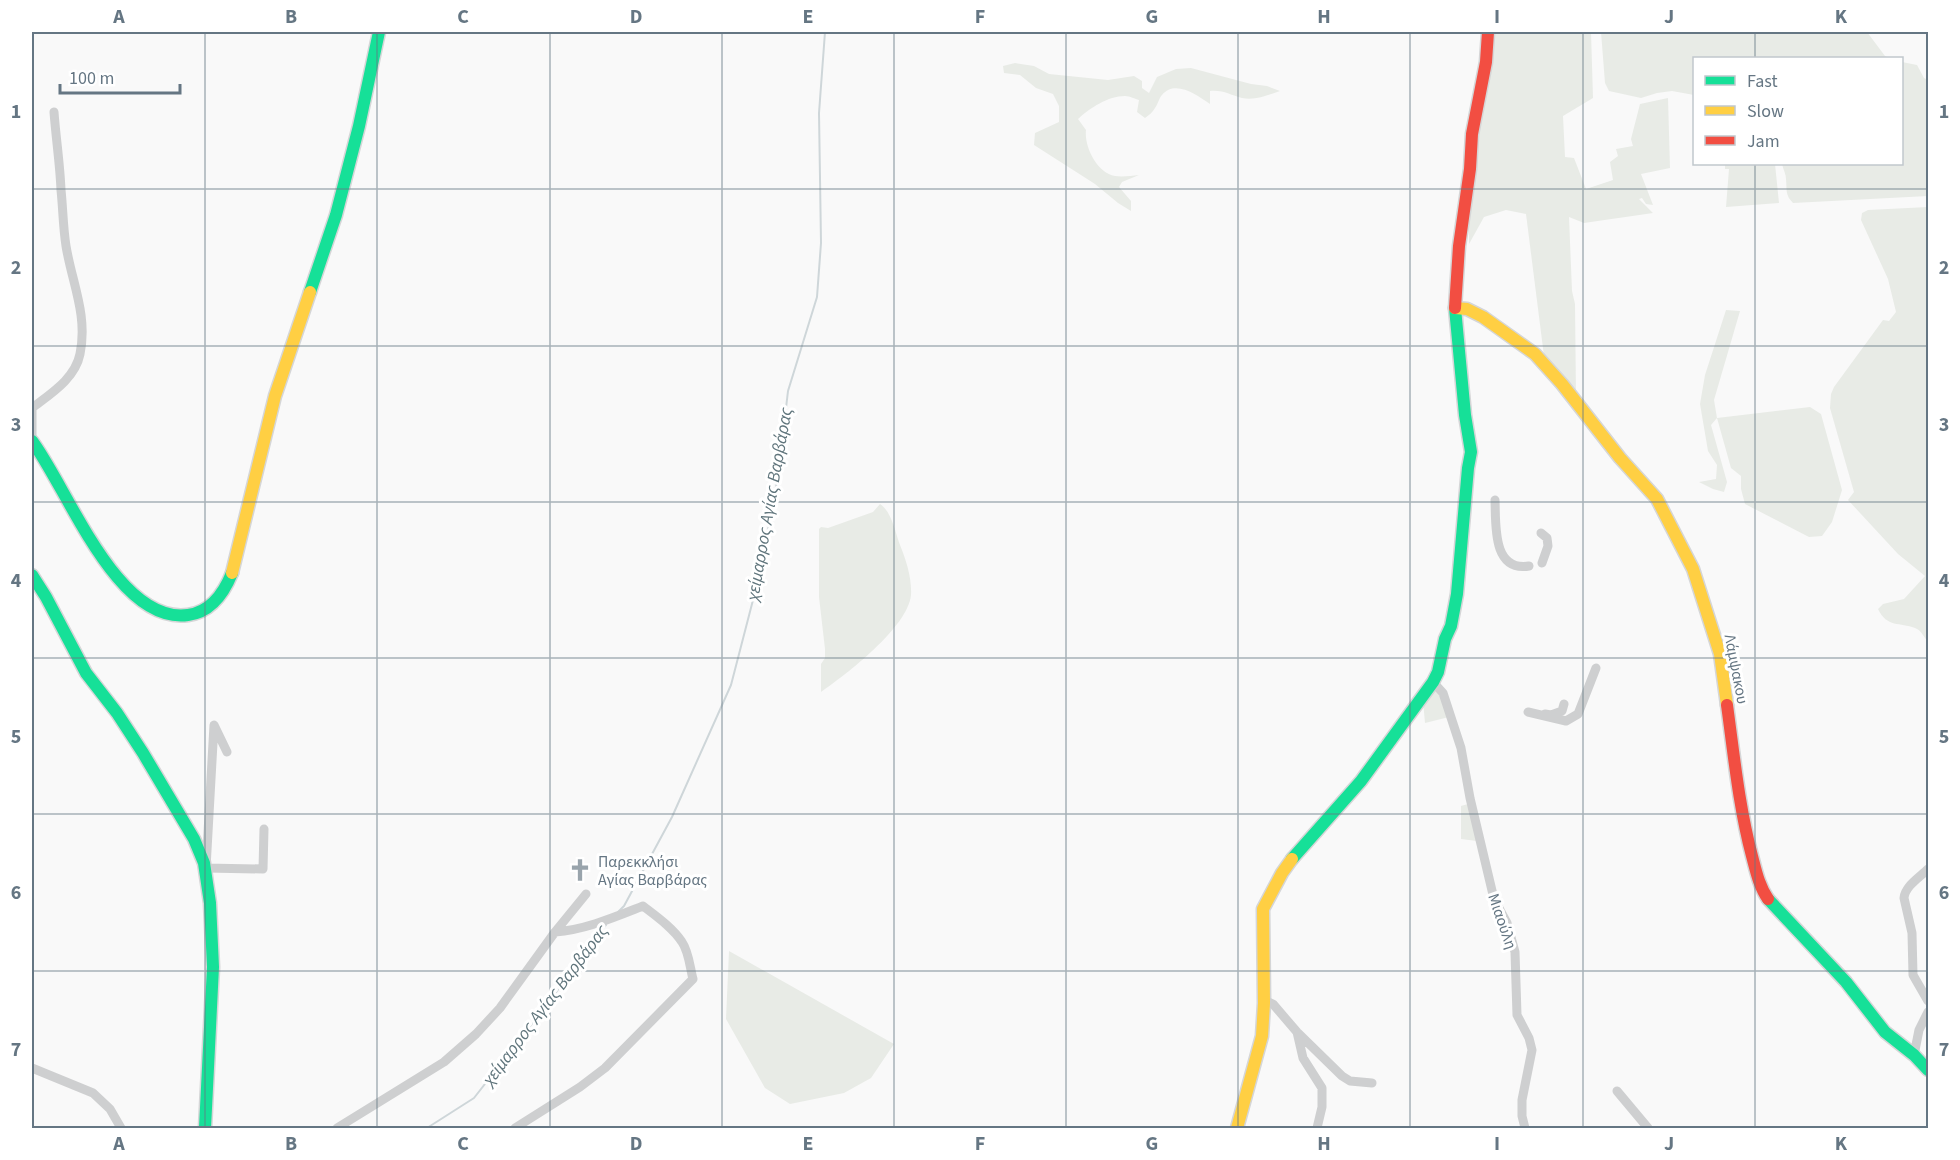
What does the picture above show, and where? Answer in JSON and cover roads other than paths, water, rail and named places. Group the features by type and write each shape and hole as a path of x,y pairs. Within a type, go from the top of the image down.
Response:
{"street":[{"path":"54,112 56,149 62,189 63,228 80,300 82,321 80,355 65,381 32,408 32,441 81,526 111,569 141,601 153,609 167,615 186,616 201,612 214,604 227,588 235,564 275,396 336,214 359,126 379,32"},
{"path":"1237,1128 1262,1036 1263,909 1282,873 1305,842 1361,781 1433,682 1451,626 1457,594 1471,452 1465,415 1455,308 1459,246 1470,169 1472,134 1486,62 1488,32"},
{"name":"Λάμψακου","path":"1455,308 1467,309 1483,317 1535,354 1562,384 1620,458 1657,499 1693,569 1720,654 1737,782 1748,842 1759,882 1766,896 1779,912 1846,982 1885,1032 1929,1070"},
{"path":"1495,500 1497,542 1504,559 1519,568 1529,566"},
{"path":"1541,533 1547,538 1548,546 1542,563"},
{"path":"32,575 47,597 83,669 122,720 164,788 194,839 206,868"},
{"path":"1564,705 1562,711 1551,715 1528,712 1566,722 1578,714 1596,668"},
{"name":"Μιαούλη","path":"1433,682 1443,693 1461,748 1470,798 1494,899 1507,923 1515,952 1515,1006 1519,1021 1531,1042 1533,1054 1522,1100 1525,1128"},
{"path":"205,1128 214,929 206,868 214,725 227,752"},
{"path":"206,868 263,869 264,829"},
{"path":"1929,869 1908,888 1904,893 1904,898 1912,933 1913,975 1929,1001"},
{"path":"337,1128 444,1062 476,1034 500,1008 555,932 586,894"},
{"path":"515,1128 605,1068 693,979 682,942 643,906 584,927 555,932"},
{"path":"1264,1000 1273,1004 1297,1032 1342,1076 1350,1081 1372,1083"},
{"path":"1914,1055 1919,1030 1929,1012"},
{"path":"1297,1032 1303,1058 1317,1079 1323,1094 1317,1128"},
{"path":"32,1068 93,1093 110,1109 121,1128"},
{"path":"1617,1091 1648,1128"}],"waterway":[{"name":"χείμαρρος Αγίας Βαρβάρας","path":"618,912 624,906 672,817 731,685 760,573 778,476 788,391 817,297 821,243 819,113 825,32"},
{"name":"χείμαρρος Αγίας Βαρβάρας","path":"427,1128 474,1098 555,994 590,941 606,925"}],"place":[{"name":"Παρεκκλήσι Αγίας Βαρβάρας","path":"580,870"}]}
